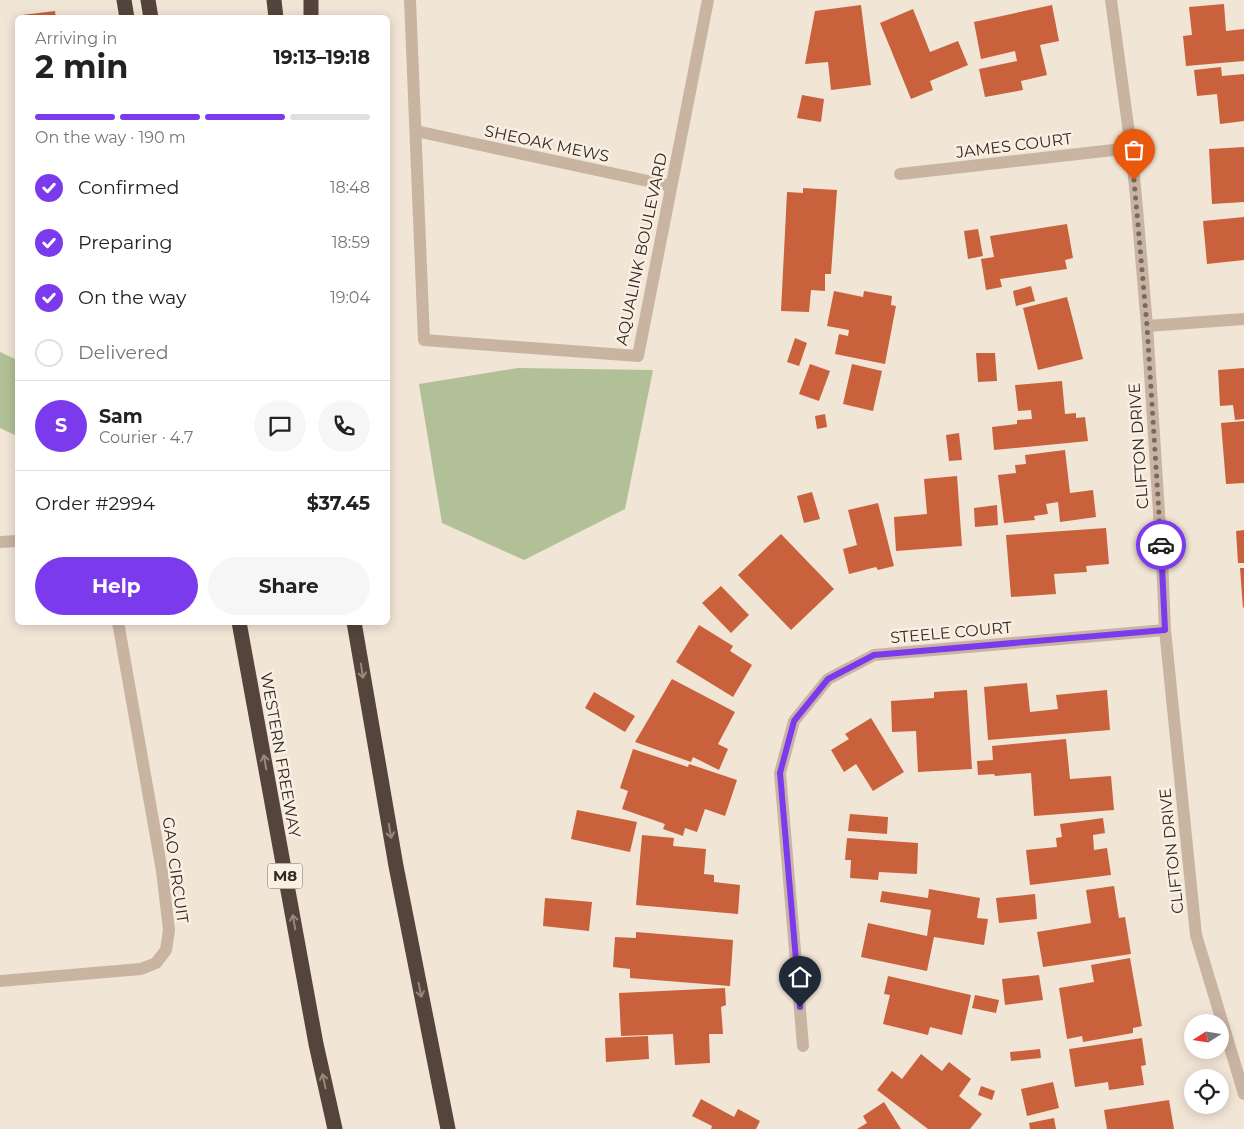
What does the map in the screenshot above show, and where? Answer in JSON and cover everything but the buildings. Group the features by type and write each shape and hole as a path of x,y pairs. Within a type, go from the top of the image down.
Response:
{"highway":[{"path":"124,0 126,15"},
{"path":"148,0 150,15"},
{"path":"274,0 276,15"},
{"path":"311,0 311,15"},
{"name":"WESTERN FREEWAY","path":"240,625 314,1035 335,1129"},
{"path":"355,625 396,866 448,1129"}],"street":[{"path":"410,0 416,131"},
{"name":"AQUALINK BOULEVARD","path":"416,131 424,340 638,356 708,0"},
{"name":"CLIFTON DRIVE","path":"1111,0 1131,148 1147,326 1165,630 1196,935 1244,1094"},
{"name":"SHEOAK MEWS","path":"416,131 671,186"},
{"name":"JAMES COURT","path":"900,174 1131,148"},
{"path":"1147,326 1244,319"},
{"path":"0,542 15,542"},
{"name":"GAO CIRCUIT","path":"0,981 141,968 156,964 166,950 169,930 162,870 119,625"},
{"name":"STEELE COURT","path":"803,1046 780,773 794,721 828,679 874,655 1165,630"}],"green space":[{"path":"0,352 15,359 15,435 0,428"},
{"path":"518,368 653,370 625,509 524,560 442,523 419,384"}],"way so far":[{"path":"1134,180 1147,326 1161,545"}],"route":[{"path":"800,1007 780,773 794,721 828,679 874,655 1165,630 1161,545"}]}
